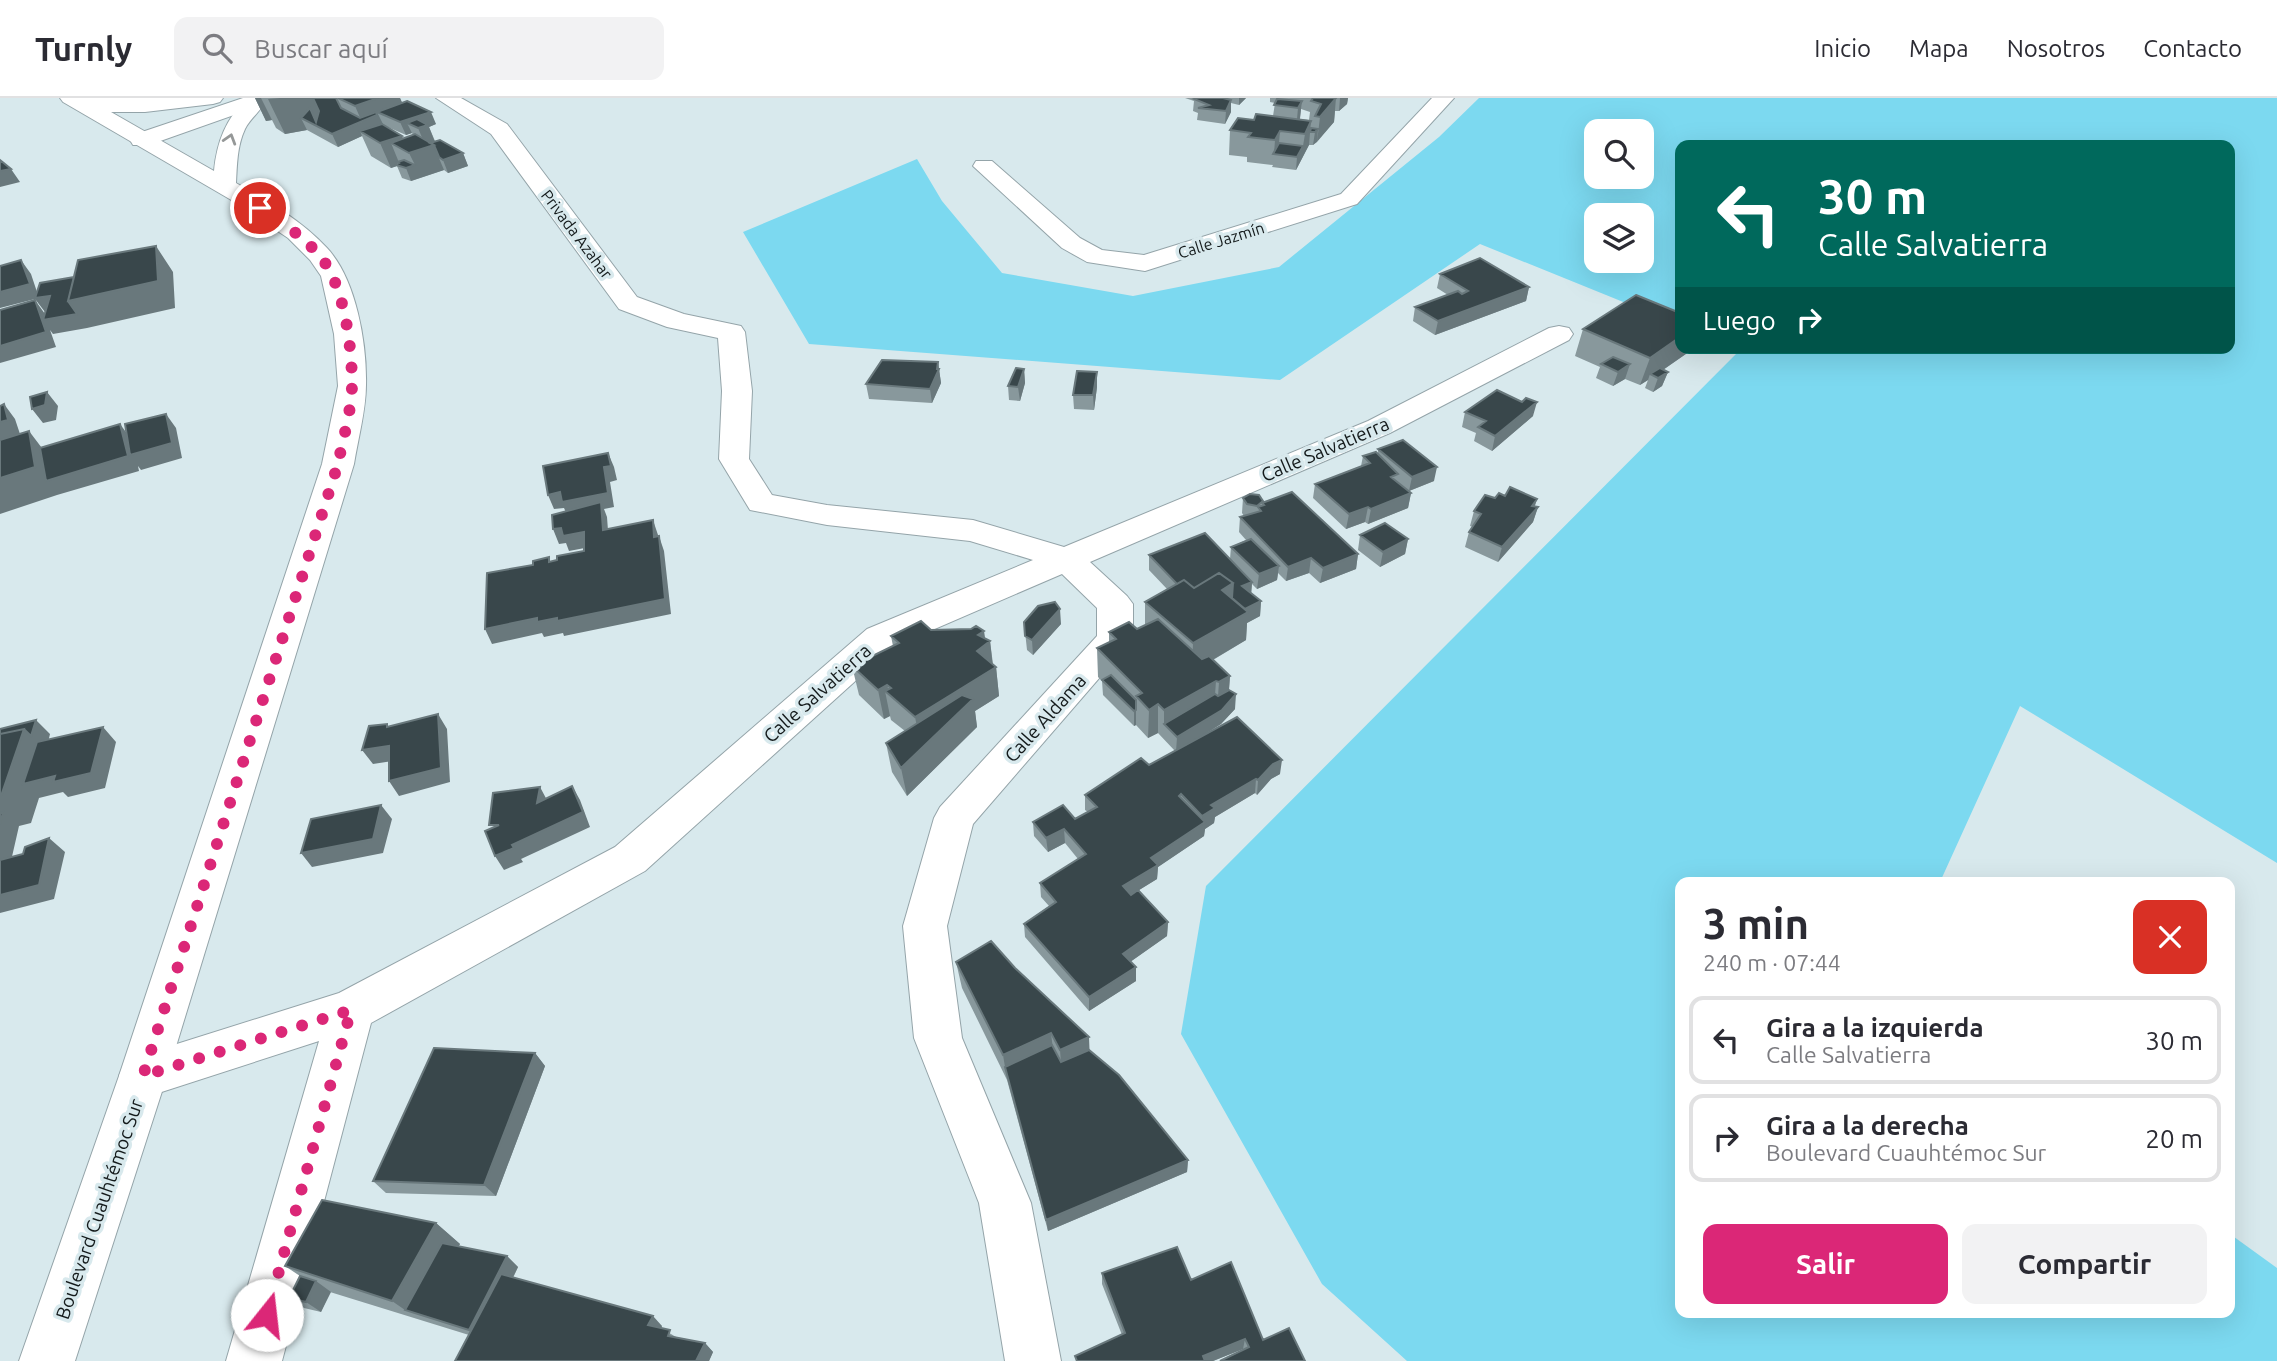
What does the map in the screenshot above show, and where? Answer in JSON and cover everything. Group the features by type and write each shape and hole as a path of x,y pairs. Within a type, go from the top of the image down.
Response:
{"street":[{"path":"76,102 145,106 213,98"},
{"path":"134,136 229,98"},
{"name":"Privada Azahar","path":"446,98 499,129 628,303 677,321 731,332"},
{"name":"Calle Jazmín","path":"984,166 1071,243 1087,253 1096,257 1145,263 1349,200 1444,98"},
{"path":"134,136 261,99"},
{"path":"224,186 226,151 235,124 261,99"},
{"name":"Boulevard Cuauhtémoc Sur","path":"47,1361 143,1076 338,464 352,386 348,334 334,276 320,255 297,233 224,186 76,102"},
{"name":"Calle Aldama","path":"731,332 737,391 734,459 761,503 827,516 973,531 1066,559 1115,604 1115,639 954,818 925,926 938,1038 1005,1203 1033,1361"},
{"name":"Calle Salvatierra","path":"143,1076 351,1010 630,859 880,638 1378,427 1559,334"},
{"path":"254,1361 351,1010"}],"shaded area":[{"path":"1479,98 2277,98 2277,863 2020,706 1942,877 1675,877 1675,1318 2235,1318 2235,1238 2277,1268 2277,1361 1407,1361 1322,1284 1181,1034 1206,886 1736,354 2235,354 2235,140 1675,140 1675,323 1480,244 1280,380 809,344 743,232 917,159 942,201 1002,273 1133,296 1279,267 1439,137"}],"building":[{"path":"313,98 336,98 341,108 360,118 376,112 377,115 332,134 301,118 310,108 316,122 319,111"},
{"path":"338,98 378,98 355,106"},
{"path":"1313,98 1336,98 1320,117 1315,116 1321,104 1311,101"},
{"path":"1194,99 1231,100 1226,111 1198,108 1209,105"},
{"path":"1277,99 1302,101 1298,108 1274,105"},
{"path":"407,101 431,112 400,122 377,112"},
{"path":"1256,114 1311,121 1305,134 1280,131 1275,140 1248,137 1251,133 1230,130 1238,118 1254,120"},
{"path":"417,119 428,125 418,128 407,123"},
{"path":"382,124 402,136 380,143 360,131"},
{"path":"415,134 434,145 409,153 391,143"},
{"path":"440,140 463,153 443,160 430,143"},
{"path":"1279,143 1303,146 1297,157 1273,154"},
{"path":"0,160 11,169 0,171"},
{"path":"404,160 415,165 406,168 396,165"},
{"path":"156,246 158,281 68,301 78,260"},
{"path":"1480,258 1529,287 1438,321 1415,307 1458,291 1462,294 1468,291 1440,274"},
{"path":"21,260 30,284 0,292 0,266"},
{"path":"74,277 68,301 77,314 43,320 50,296 35,298 40,283"},
{"path":"1636,295 1675,311 1675,340 1650,358 1583,329"},
{"path":"35,300 46,332 0,346 0,310"},
{"path":"1613,357 1630,364 1618,372 1601,364"},
{"path":"882,360 938,362 939,369 930,389 866,384"},
{"path":"1016,368 1024,369 1018,387 1008,386"},
{"path":"1660,368 1668,372 1658,378 1650,374"},
{"path":"1077,371 1097,372 1093,395 1073,395"},
{"path":"1497,390 1522,402 1526,398 1537,402 1495,436 1478,427 1486,421 1465,412"},
{"path":"47,392 45,405 32,409 30,397"},
{"path":"4,404 8,420 0,422 0,406"},
{"path":"166,414 172,443 130,455 125,424"},
{"path":"120,424 128,456 46,481 40,448"},
{"path":"29,431 35,467 0,478 0,440"},
{"path":"1403,440 1437,467 1412,477 1378,449"},
{"path":"1376,452 1398,474 1391,477 1411,493 1371,509 1368,507 1349,514 1315,484 1370,463 1363,456"},
{"path":"608,453 611,466 604,467 608,493 562,502 560,492 548,495 543,466"},
{"path":"1510,487 1537,499 1532,506 1538,507 1502,547 1469,532 1481,514 1474,511 1485,495 1495,498 1499,493 1505,496"},
{"path":"1292,492 1358,554 1323,568 1311,558 1288,567 1240,517 1261,511 1258,507 1264,505 1262,503"},
{"path":"1250,494 1259,495 1263,501 1257,506 1247,504 1243,498"},
{"path":"601,502 603,530 653,520 654,537 659,536 665,599 557,621 557,618 537,622 537,618 485,629 487,573 533,565 533,561 549,557 549,562 557,560 557,556 584,551 584,532 563,536 561,528 553,529 552,515"},
{"path":"1385,523 1408,539 1383,552 1360,535"},
{"path":"1205,533 1252,582 1242,586 1261,601 1245,609 1232,598 1233,583 1219,573 1194,588 1184,580 1177,584 1149,555"},
{"path":"1251,539 1279,566 1259,574 1231,547"},
{"path":"1219,573 1233,583 1222,590 1248,612 1193,643 1145,602 1184,580 1194,588"},
{"path":"1055,602 1060,609 1032,640 1025,636 1024,622 1038,606"},
{"path":"1158,619 1202,659 1209,656 1230,676 1164,710 1158,704 1149,710 1136,696 1142,693 1097,648 1116,639 1109,632 1129,622 1137,629"},
{"path":"921,621 931,630 971,629 976,626 984,631 978,635 990,641 977,651 996,667 915,717 885,691 891,688 887,685 878,690 852,666 899,643 891,636"},
{"path":"1111,675 1136,700 1136,710 1102,680"},
{"path":"1229,690 1236,694 1222,710 1177,737 1164,724 1215,694 1218,696"},
{"path":"962,695 973,699 901,768 886,743"},
{"path":"438,714 441,768 389,781 389,746 362,750 369,726 387,724 387,727"},
{"path":"1237,717 1282,760 1273,764 1258,780 1211,805 1215,808 1202,816 1181,794 1179,796 1205,822 1151,858 1158,865 1123,886 1131,895 1138,890 1168,922 1123,954 1136,967 1089,997 1024,924 1056,902 1040,883 1086,854 1064,829 1046,838 1033,822 1063,805 1075,819 1097,807 1085,795 1141,758 1149,765"},
{"path":"36,720 31,736 24,729 0,734 0,729"},
{"path":"103,727 91,773 53,782 55,776 23,784 37,742"},
{"path":"24,729 1,796 0,796 0,734"},
{"path":"572,786 583,812 512,845 514,848 495,856 485,831 499,825 489,825 493,793 540,787 537,803"},
{"path":"381,805 373,839 301,853 311,819"},
{"path":"49,838 39,885 0,895 0,860 23,854 25,847"},
{"path":"991,941 1015,968 1089,1037 1060,1050 1051,1033 1003,1055 956,962"},
{"path":"1052,1045 1061,1062 1089,1050 1119,1075 1188,1160 1046,1220 1005,1067"},
{"path":"434,1048 535,1053 484,1185 373,1181"},
{"path":"322,1200 436,1223 392,1301 285,1266"},
{"path":"442,1243 507,1256 469,1330 405,1310"},
{"path":"1177,1247 1191,1280 1231,1262 1263,1340 1289,1328 1305,1361 1220,1361 1249,1347 1245,1339 1203,1356 1205,1361 1077,1361 1075,1356 1125,1333 1102,1273"},
{"path":"501,1274 653,1316 648,1325 670,1330 668,1336 705,1343 696,1361 455,1361"},
{"path":"300,1276 316,1281 306,1302 289,1298"}],"route":[{"path":"260,208 297,233 320,255 334,276 348,334 352,386 338,464 143,1076 351,1010 267,1315"}]}
